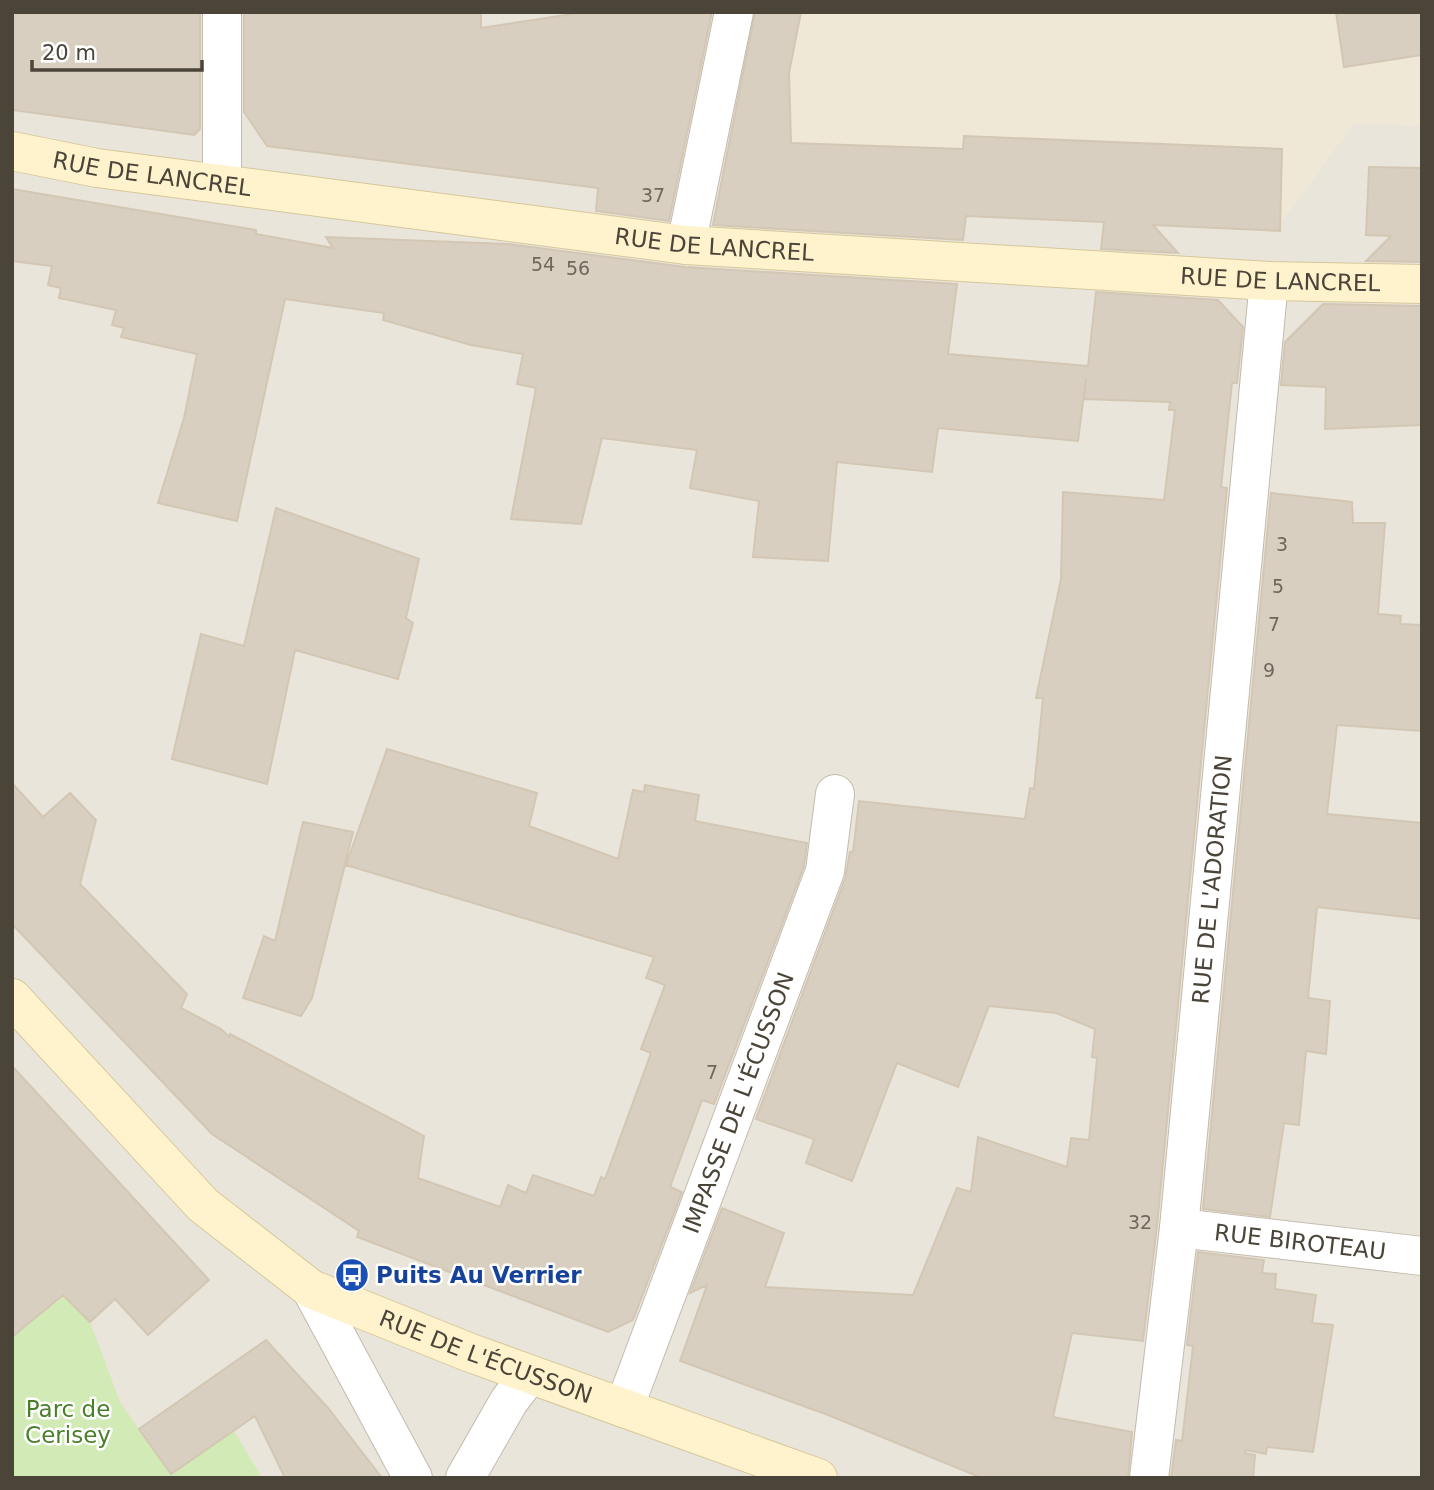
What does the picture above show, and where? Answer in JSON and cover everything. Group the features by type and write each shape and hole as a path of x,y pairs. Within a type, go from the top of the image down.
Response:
{"street":[{"path":"222,12 222,184"},
{"path":"686,245 734,12"},
{"name":"RUE DE LANCREL","path":"12,151 97,168 686,245 1269,281 1422,284"},
{"name":"RUE DE L'ADORATION","path":"1149,1478 1179,1228 1269,281"},
{"name":"IMPASSE DE L'ÉCUSSON","path":"624,1408 825,871 835,794"},
{"name":"RUE DE L'ÉCUSSON","path":"12,999 203,1205 311,1289 529,1375 818,1478"},
{"name":"RUE BIROTEAU","path":"1179,1228 1422,1256"},
{"path":"311,1289 413,1478"},
{"path":"466,1478 509,1401 529,1375"}],"shaded area":[{"path":"12,12 1422,12 1422,1478 12,1478"},
{"path":"755,12 1422,12 1422,126 1354,123 1280,225 1280,231 740,205 730,118"}],"green space":[{"name":"Parc de Cerisey","path":"63,1295 90,1322 120,1402 170,1474 234,1431 262,1478 12,1478 12,1337"}],"building":[{"path":"12,12 200,12 200,129 194,135 12,110"},
{"path":"244,12 481,12 481,28 585,12 712,12 669,221 596,211 598,188 267,146 244,112"},
{"path":"755,12 801,12 789,73 791,143 963,149 964,136 1282,149 1280,231 1153,225 1178,253 1101,249 1104,222 966,216 963,240 713,225"},
{"path":"1336,12 1422,12 1422,55 1344,67"},
{"path":"1369,167 1422,168 1422,262 1366,261 1391,236 1366,235"},
{"path":"12,189 256,230 256,234 333,248 326,237 508,244 685,267 957,284 948,354 1088,366 1096,292 1218,300 1243,327 1237,383 1232,383 1221,487 1227,488 1157,1226 1143,1341 1072,1333 1053,1417 1132,1432 1128,1478 982,1478 828,1415 680,1361 707,1285 690,1293 722,1208 784,1233 765,1287 913,1295 957,1188 971,1192 978,1137 1067,1167 1071,1138 1089,1140 1097,1058 1092,1057 1095,1029 1056,1013 989,1006 958,1087 897,1063 852,1181 806,1163 814,1139 756,1119 845,879 850,852 853,852 859,801 1025,819 1030,788 1034,789 1043,698 1036,698 1061,579 1063,492 1164,500 1175,410 1169,410 1170,402 1084,399 1086,378 1078,441 938,428 932,472 837,462 828,561 753,557 759,501 690,488 697,450 602,438 581,524 511,519 536,388 517,384 523,354 471,345 383,320 384,313 285,299 237,521 158,503 184,418 197,354 121,337 124,328 112,325 116,310 59,298 61,288 48,285 52,266 12,261"},
{"path":"1323,304 1422,306 1422,425 1325,429 1326,387 1281,385 1285,342"},
{"path":"1271,493 1352,502 1353,523 1385,523 1378,614 1401,616 1400,624 1422,625 1422,731 1337,725 1327,814 1422,823 1422,919 1317,907 1308,998 1330,1001 1326,1054 1306,1051 1299,1125 1284,1123 1270,1217 1203,1209"},
{"path":"276,508 419,559 406,618 413,623 398,679 295,650 267,784 172,759 201,634 244,646"},
{"path":"387,749 537,793 529,826 618,859 633,790 644,792 645,785 699,795 695,821 807,843 804,866 714,1104 702,1100 670,1187 682,1192 633,1320 608,1332 357,1237 359,1231 212,1134 12,924 12,783 43,817 70,793 96,820 80,884 187,994 181,1008 221,1029 229,1037 230,1034 424,1136 418,1178 500,1207 508,1185 526,1193 533,1175 594,1196 601,1177 605,1179 651,1053 641,1049 665,985 646,978 654,957 346,865"},
{"path":"303,822 353,832 312,998 301,1016 243,998 264,936 275,941"},
{"path":"12,1066 209,1280 148,1335 115,1299 90,1322 63,1295 12,1337"},
{"path":"1198,1252 1264,1260 1262,1273 1276,1274 1275,1289 1316,1295 1312,1323 1333,1325 1313,1452 1267,1447 1266,1454 1246,1450 1245,1453 1255,1455 1253,1478 1171,1478 1176,1440 1182,1441 1193,1346 1187,1345"},
{"path":"266,1340 328,1408 382,1478 285,1478 255,1416 171,1474 139,1429"}],"place":[{"name":"Puits Au Verrier","path":"352,1275"}]}
